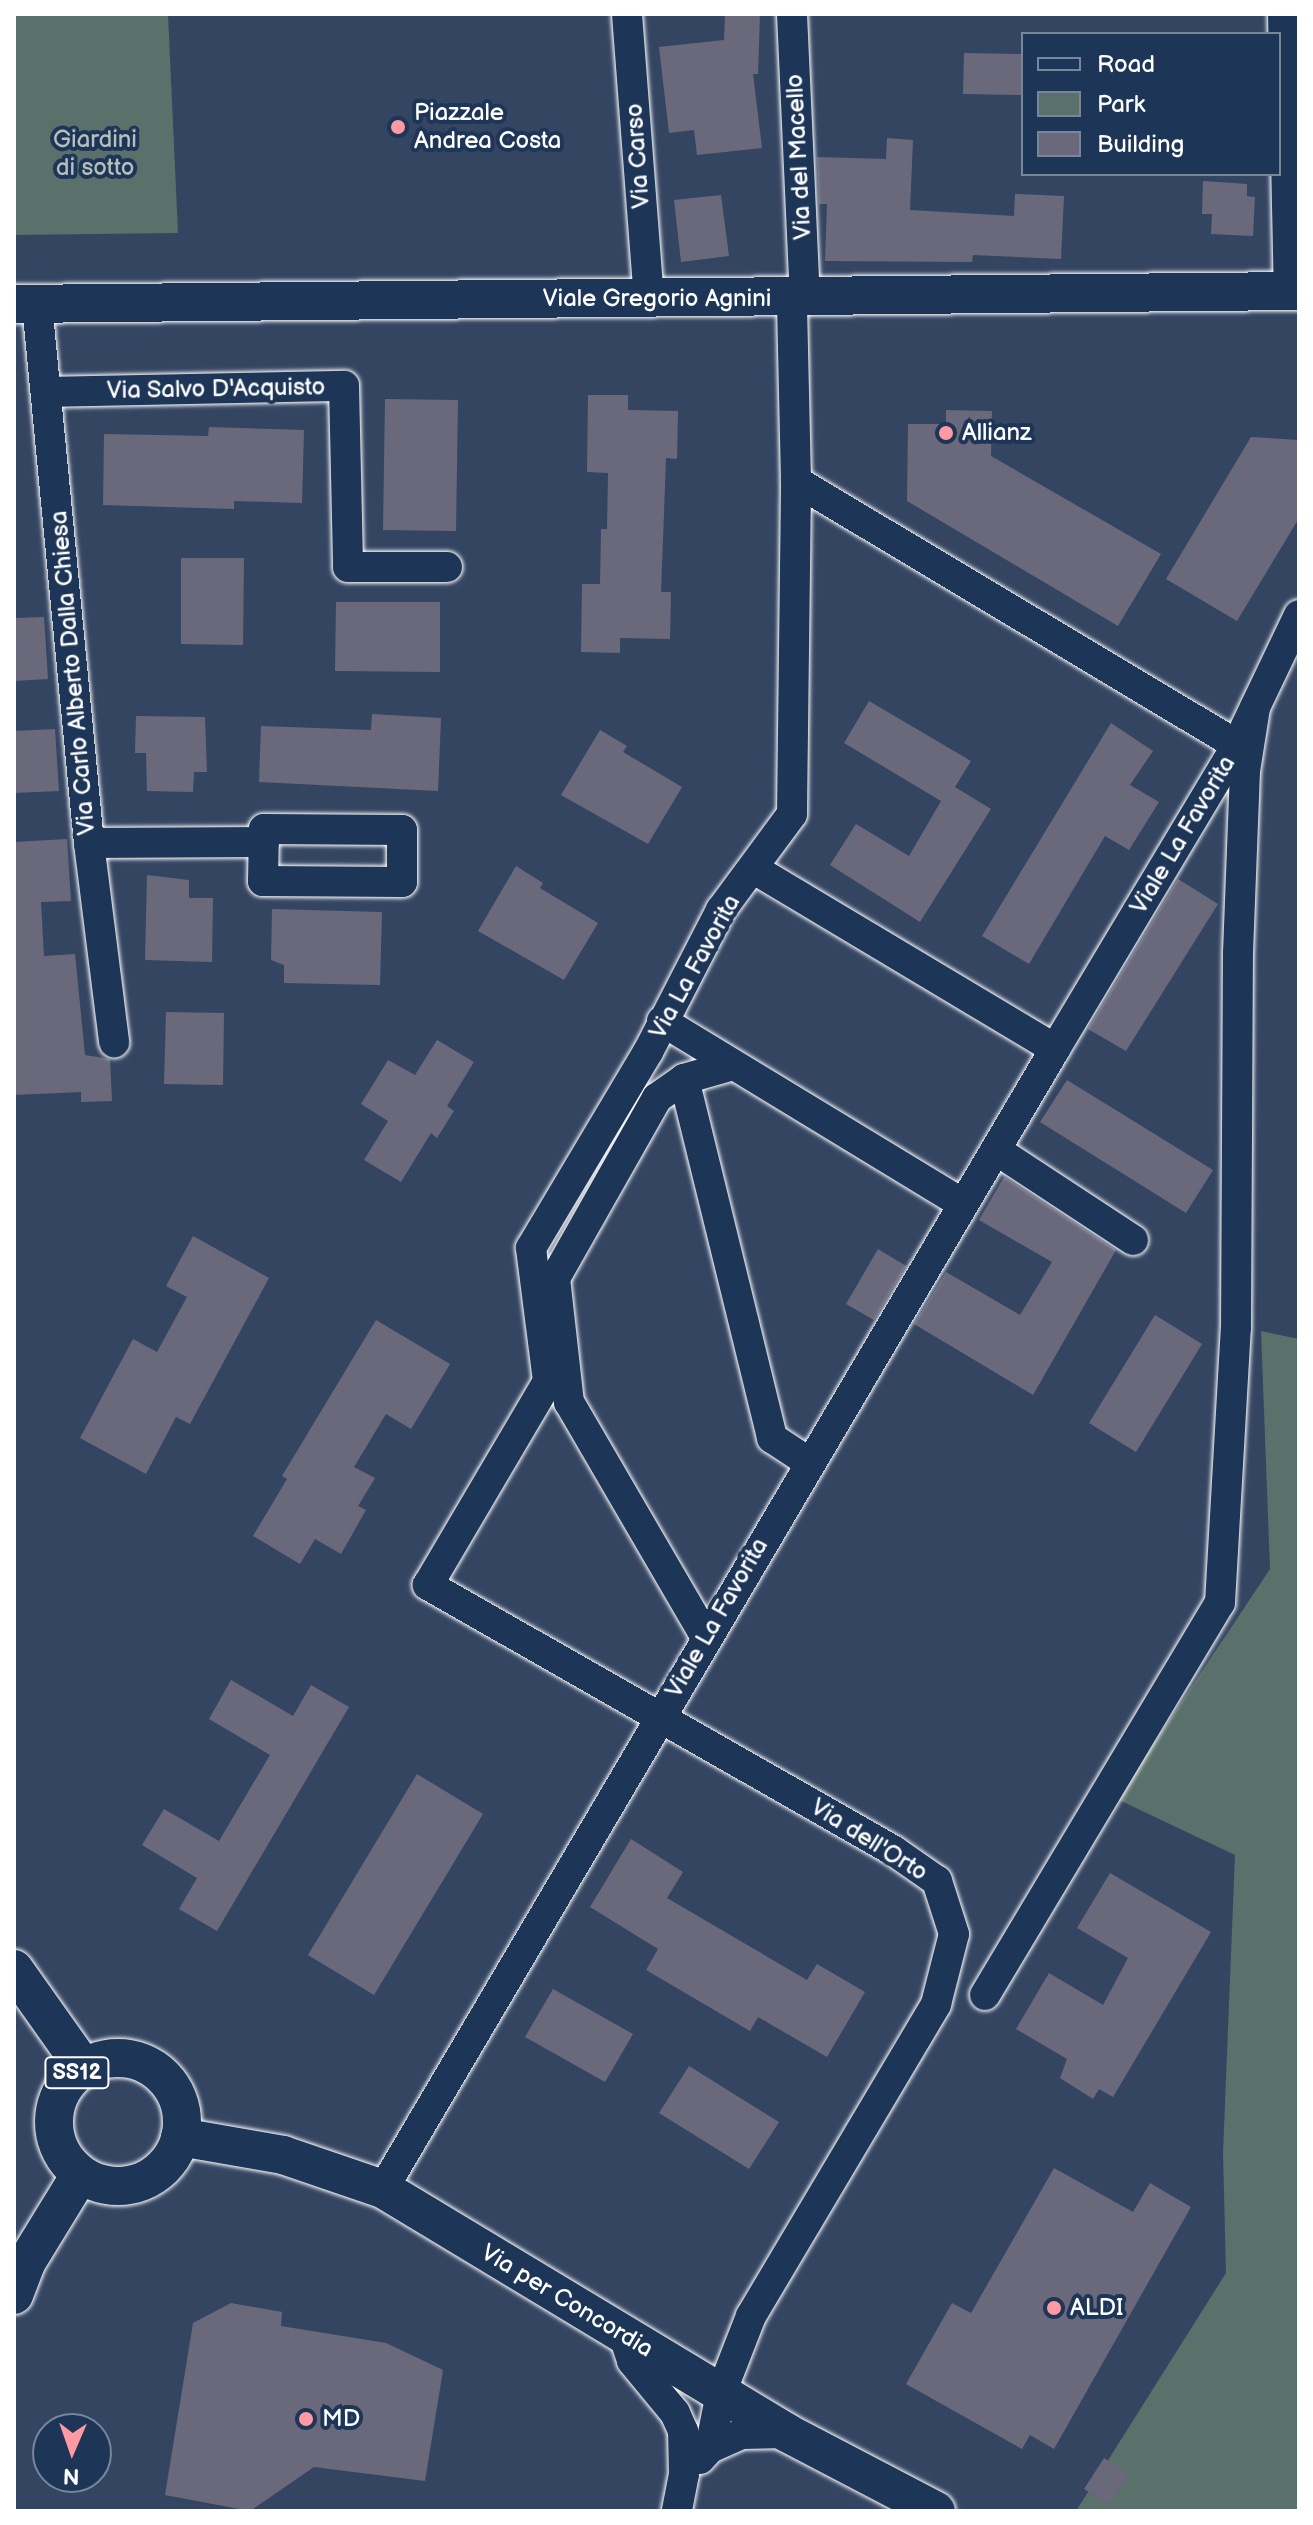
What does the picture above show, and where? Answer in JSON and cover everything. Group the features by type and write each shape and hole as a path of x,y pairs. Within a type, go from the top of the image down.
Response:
{"main road":[{"name":"Viale Gregorio Agnini","path":"26,304 649,298 799,300 1294,291"},
{"name":"SS12","path":"14,1969 84,2068"},
{"name":"SS12","path":"80,2175 58,2147 54,2120 60,2094 84,2068 125,2059 146,2065 176,2095 180,2137"},
{"name":"Via per Concordia","path":"180,2137 283,2155 383,2189 787,2433 936,2511"},
{"path":"14,2295 26,2263 80,2175 99,2184 140,2182 159,2172 180,2137"}],"street":[{"name":"Via Carso","path":"627,14 649,298"},
{"name":"Via del Macello","path":"792,14 799,300"},
{"path":"1283,14 1292,164 1294,291"},
{"name":"Via La Favorita","path":"428,1585 548,1381 531,1248 662,1021 721,910 792,814 799,300"},
{"name":"Via Carlo Alberto Dalla Chiesa","path":"26,304 47,392 89,843 114,1042"},
{"name":"Via Salvo D'Acquisto","path":"47,392 344,386 348,567 447,567"},
{"path":"796,481 1237,745"},
{"name":"Viale La Favorita","path":"383,2189 705,1636 1237,745 1299,615"},
{"path":"985,1995 1220,1603 1236,1328 1238,953 1245,771 1255,708"},
{"path":"264,829 402,830 402,882 263,881 264,842 264,829"},
{"path":"89,843 264,842"},
{"path":"753,868 1055,1049"},
{"path":"662,1021 963,1204"},
{"path":"705,1636 569,1402 555,1278 657,1098 684,1079 733,1065"},
{"path":"684,1079 772,1438 810,1463"},
{"path":"996,1150 1133,1240"},
{"name":"Via dell'Orto","path":"428,1585 660,1716 937,1881 954,1934 936,2004 751,2316 721,2393"},
{"path":"624,2336 632,2361 675,2413 683,2431 684,2474 677,2511"},
{"path":"683,2431 721,2393"},
{"path":"710,2448 721,2393"},
{"path":"684,2474 710,2448 742,2434 787,2433"}],"green space":[{"name":"Giardini di sotto","path":"14,14 168,14 178,233 14,235"},
{"path":"1261,1331 1299,1339 1299,2511 1076,2511 1226,2273 1223,2153 1235,1855 1117,1799 1270,1569"}],"building":[{"path":"725,14 760,14 758,74 753,74 762,148 697,155 694,130 669,133 659,47 724,40"},
{"path":"964,53 1021,54 1021,95 963,94"},
{"path":"887,138 913,140 910,210 1014,216 1015,194 1064,196 1061,259 973,255 972,262 825,261 827,204 819,204 817,157 886,159"},
{"path":"1203,181 1247,184 1247,196 1255,197 1253,236 1211,234 1212,214 1202,214"},
{"path":"721,195 729,256 681,262 674,200"},
{"path":"588,395 628,395 628,410 678,411 677,459 666,458 661,592 671,592 670,639 620,638 620,653 581,652 582,584 600,584 601,529 607,529 608,473 587,472"},
{"path":"385,399 458,400 456,531 383,530"},
{"path":"946,410 992,411 991,456 1161,554 1118,626 907,501 908,424 946,424"},
{"path":"209,427 304,430 302,503 234,501 234,509 103,505 104,434 208,436"},
{"path":"1251,437 1299,440 1299,518 1237,621 1166,579"},
{"path":"181,558 244,558 243,645 181,644"},
{"path":"336,602 440,602 440,672 335,671"},
{"path":"44,617 48,679 14,681 14,618"},
{"path":"869,701 971,761 955,787 991,809 920,922 830,865 856,824 909,856 941,801 844,743"},
{"path":"372,714 441,718 438,791 259,782 261,726 371,730"},
{"path":"136,716 205,717 207,772 194,772 193,792 147,791 146,753 135,753"},
{"path":"1111,723 1153,751 1130,785 1159,802 1129,850 1105,836 1029,964 982,936"},
{"path":"55,729 59,791 14,793 14,731"},
{"path":"600,730 627,746 623,752 682,787 648,844 561,795"},
{"path":"67,839 71,901 41,902 44,956 75,954 85,1055 110,1059 112,1101 81,1102 81,1092 14,1095 14,842"},
{"path":"516,866 543,883 540,888 598,923 564,980 478,931"},
{"path":"147,875 189,880 189,898 213,898 212,962 145,960"},
{"path":"1178,879 1218,904 1126,1051 1088,1029"},
{"path":"272,909 382,912 380,985 284,983 284,965 271,960"},
{"path":"166,1012 224,1013 223,1085 164,1084"},
{"path":"437,1040 474,1062 447,1106 454,1111 437,1138 431,1133 401,1182 364,1160 388,1121 361,1104 388,1060 415,1075"},
{"path":"1067,1080 1213,1170 1186,1213 1040,1122"},
{"path":"1004,1177 1116,1250 1033,1395 914,1324 946,1272 1020,1315 1052,1262 979,1220"},
{"path":"193,1236 269,1278 190,1424 176,1417 146,1474 80,1438 133,1339 157,1352 187,1297 166,1286"},
{"path":"878,1249 906,1266 874,1320 846,1304"},
{"path":"1155,1315 1202,1344 1136,1452 1089,1423"},
{"path":"376,1320 450,1364 411,1429 386,1414 354,1467 375,1478 358,1506 366,1510 341,1554 315,1539 300,1564 253,1536 287,1479 282,1476"},
{"path":"231,1680 293,1716 311,1685 349,1707 217,1931 179,1909 197,1878 142,1845 164,1809 219,1841 270,1755 209,1719"},
{"path":"417,1774 483,1814 374,1995 308,1955"},
{"path":"631,1839 683,1872 667,1898 807,1980 817,1964 865,1992 827,2057 758,2017 750,2031 646,1970 658,1949 590,1907"},
{"path":"1110,1873 1211,1932 1113,2097 1099,2089 1093,2099 1060,2078 1067,2059 1016,2029 1049,1973 1103,2005 1128,1958 1077,1928"},
{"path":"553,1989 633,2034 605,2082 525,2037"},
{"path":"689,2066 779,2122 749,2169 659,2113"},
{"name":"ALDI","path":"1054,2168 1133,2212 1150,2183 1191,2207 1054,2449 1030,2435 1022,2449 906,2384 952,2303 971,2313"},
{"name":"MD","path":"231,2303 282,2312 281,2326 386,2343 443,2370 425,2481 314,2467 250,2511 165,2495 193,2323"},
{"path":"1104,2458 1129,2474 1109,2504 1084,2489"}],"place":[{"name":"Piazzale Andrea Costa","path":"398,127"},
{"name":"Allianz","path":"946,433"},
{"name":"ALDI","path":"1054,2308"},
{"name":"MD","path":"306,2419"}]}
